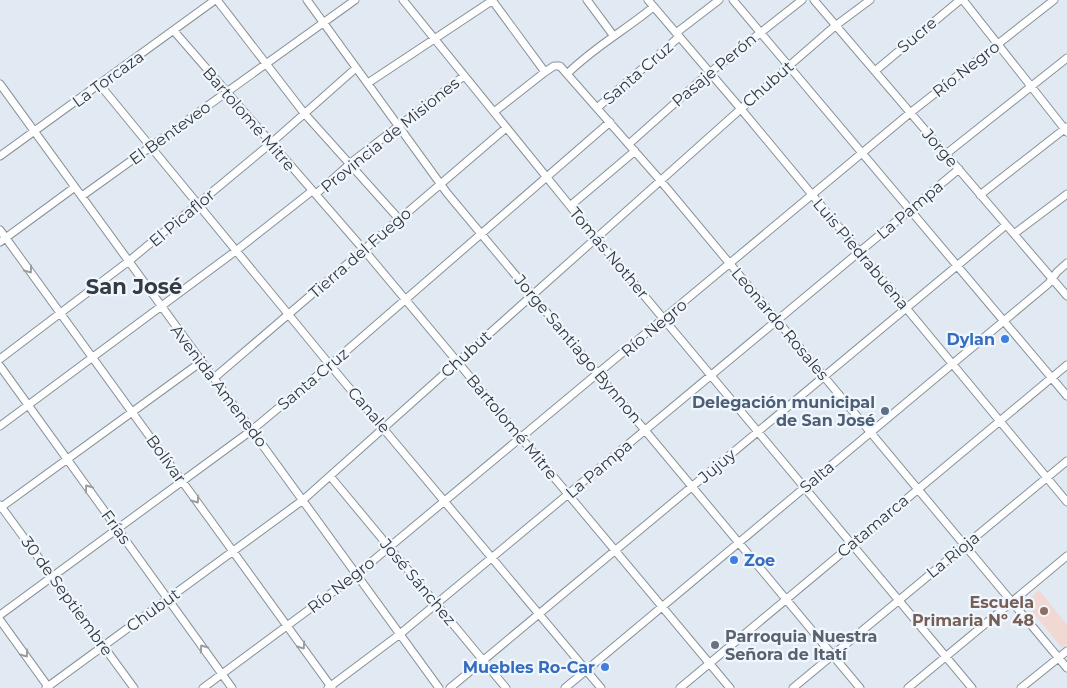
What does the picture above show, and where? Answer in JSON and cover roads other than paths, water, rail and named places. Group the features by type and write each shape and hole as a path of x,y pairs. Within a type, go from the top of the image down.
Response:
{"street":[{"name":"La Torcaza","path":"0,156 216,0"},
{"path":"216,0 304,113 352,164 399,220"},
{"name":"Jorge Santiago Bynnon","path":"307,0 440,184 860,688"},
{"name":"El Benteveo","path":"82,196 355,0"},
{"name":"Tomás Nother","path":"404,0 596,238 972,688"},
{"path":"368,83 493,0 545,72"},
{"path":"587,0 613,35"},
{"name":"Luis Piedrabuena","path":"648,0 652,8 741,108 1067,502"},
{"name":"Santa Cruz","path":"597,108 677,35 720,0"},
{"path":"733,0 958,264 1067,396"},
{"name":"Pasaje Perón","path":"629,144 709,73 802,0"},
{"name":"Jorge","path":"814,0 1067,296"},
{"name":"Chubut","path":"48,688 304,500 741,108 835,26 870,0"},
{"path":"961,0 1066,129 980,195"},
{"name":"Sucre","path":"875,71 961,0"},
{"name":"Río Negro","path":"203,688 357,574 910,113 1054,0"},
{"path":"494,112 556,65 567,74 613,35 623,32 652,8"},
{"name":"Bartolomé Mitre","path":"174,31 270,144 364,250 730,688"},
{"path":"946,154 1067,58"},
{"name":"El Picaflor","path":"0,359 129,261 199,204 356,68"},
{"name":"Leonardo Rosales","path":"567,74 660,180 1067,668"},
{"name":"Provincia de Misiones","path":"0,426 314,193 464,76"},
{"name":"Avenida Amenedo","path":"0,84 439,688"},
{"name":"Canale","path":"100,85 330,365 384,427 601,688"},
{"name":"Santa Cruz","path":"0,615 252,430 330,365 610,122"},
{"name":"Tierra del Fuego","path":"214,378 506,128"},
{"path":"570,206 634,151"},
{"name":"La Pampa","path":"330,687 400,634 959,169"},
{"path":"3,240 74,187"},
{"path":"1014,234 1067,194"},
{"name":"Jujuy","path":"450,688 1006,225"},
{"name":"Bolívar","path":"0,230 3,240 92,356 288,626 330,687"},
{"name":"Salta","path":"565,688 1004,321 1067,263"},
{"path":"1,507 201,362"},
{"name":"Catamarca","path":"680,688 1067,365"},
{"name":"Frías","path":"0,366 232,688"},
{"name":"La Rioja","path":"793,688 1067,461"},
{"name":"José Sánchez","path":"330,476 506,688"},
{"name":"30 de Septiembre","path":"1,507 134,688"},
{"path":"908,688 1067,556"},
{"path":"0,620 48,688"},
{"path":"1021,688 1067,651"}],"place":[{"name":"Dylan","path":"1005,339"},
{"name":"Delegación municipal de San José","path":"885,411"},
{"name":"Zoe","path":"734,560"},
{"name":"Escuela Primaria Nº 48","path":"1044,611"},
{"name":"Parroquia Nuestra Señora de Itatí","path":"715,645"},
{"name":"Muebles Ro-Car","path":"605,667"}],"district":[{"name":"San José","path":"134,286"}]}
